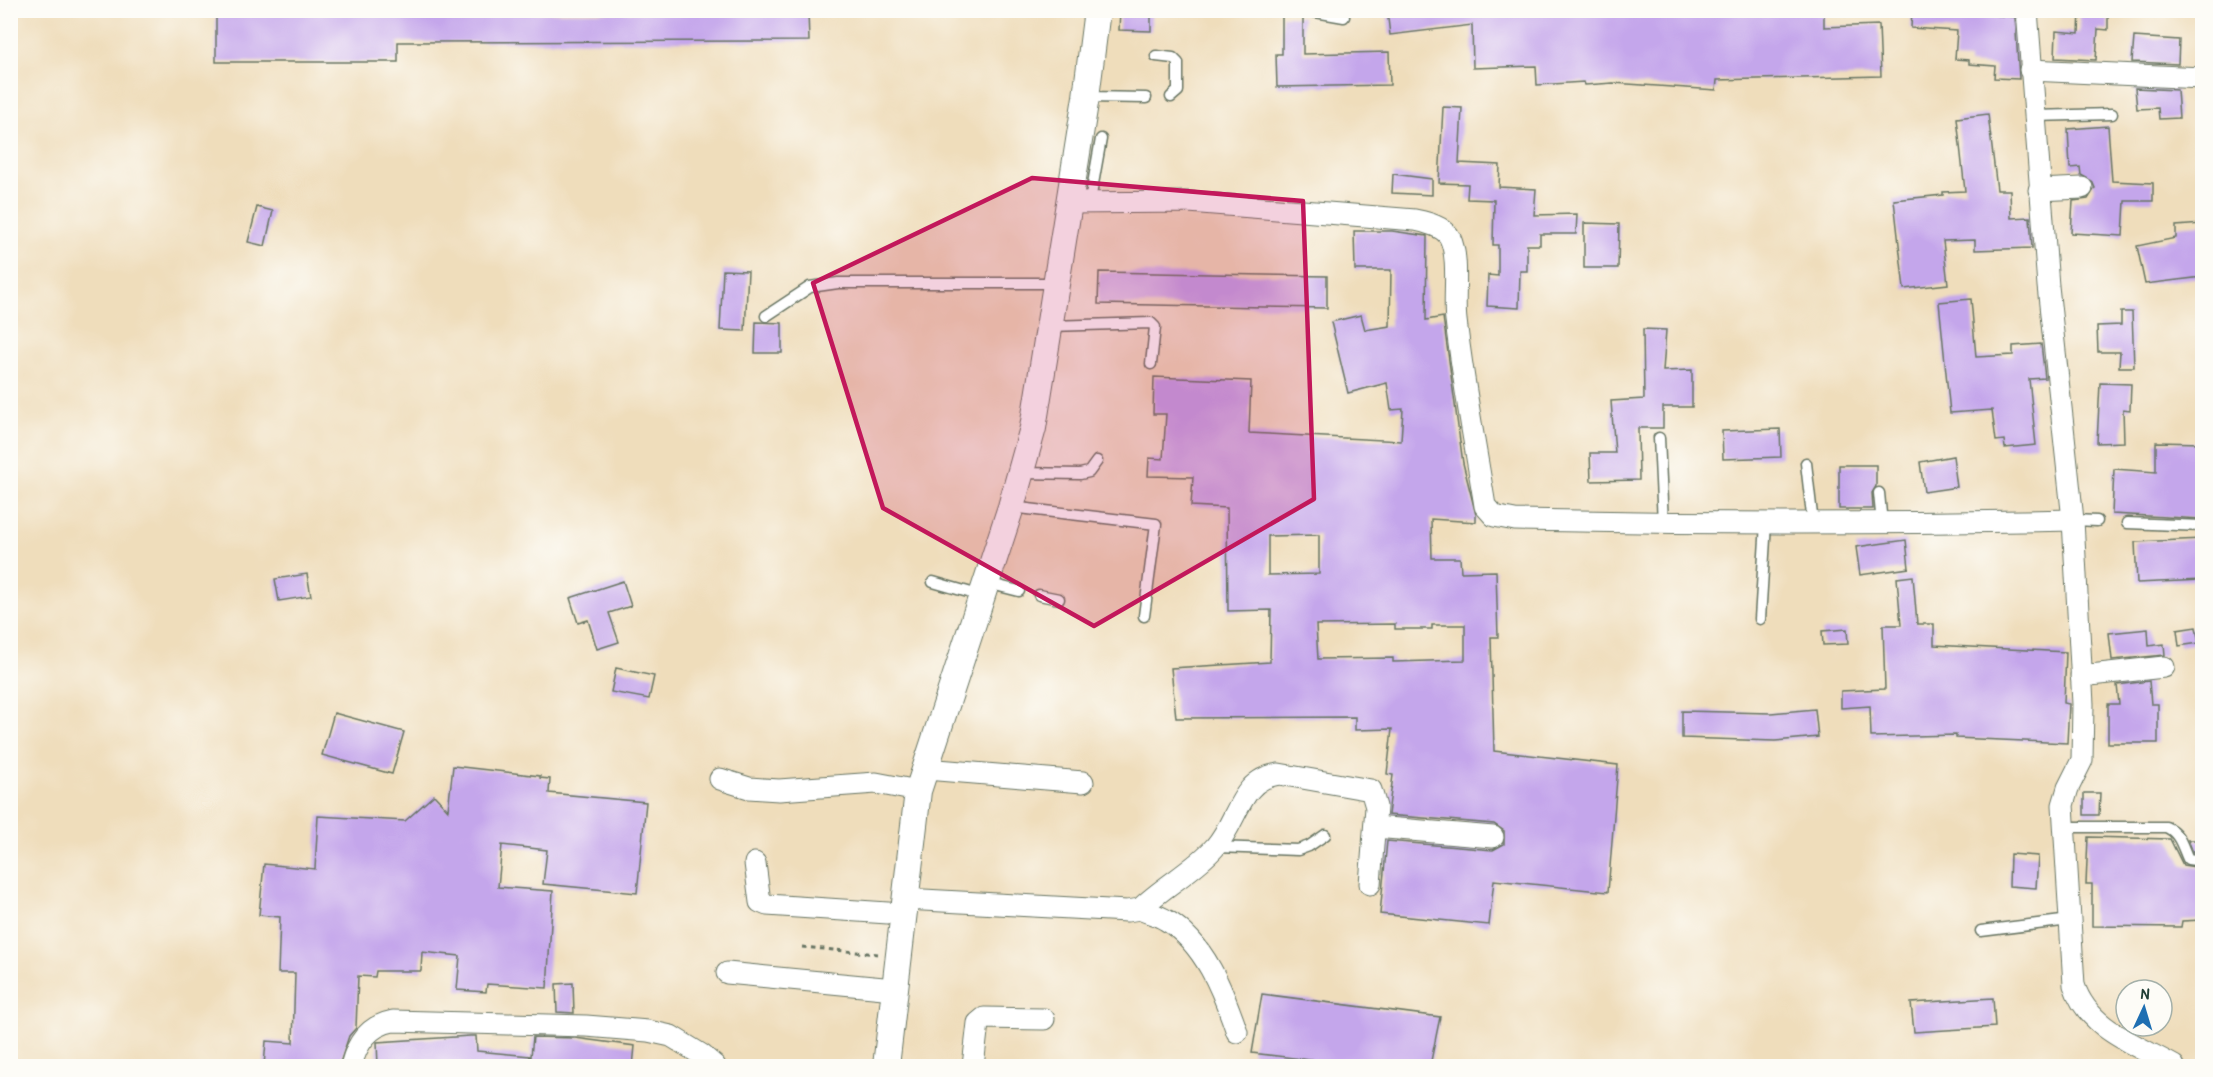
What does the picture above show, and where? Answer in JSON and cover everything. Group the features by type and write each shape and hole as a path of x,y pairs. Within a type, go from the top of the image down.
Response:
{"street":[{"path":"886,1066 904,907 922,780 1011,507 1033,428 1056,283 1080,202 1086,97 1097,10"},
{"path":"2027,10 2039,190 2073,520 2081,676 2082,760 2068,788 2063,805 2074,984 2080,1002 2094,1020 2174,1066"},
{"path":"2030,70 2202,78"},
{"path":"2039,190 2082,188"},
{"path":"1080,202 1189,202 1425,221 1445,231 1450,238 1454,253 1456,319 1485,506 1494,516 1515,520 1766,524 2073,520"},
{"path":"2081,676 2164,668"},
{"path":"755,862 760,902 767,905 1127,911 1140,909 1216,847 1242,801 1265,776 1279,774 1371,790 1376,807 1370,884"},
{"path":"720,779 749,788 779,790 922,780 1083,782"},
{"path":"1375,827 1492,837"},
{"path":"1140,909 1166,920 1197,947 1223,994 1236,1032"},
{"path":"727,973 894,989"},
{"path":"973,1066 978,1023 984,1018 1044,1019"},
{"path":"351,1066 356,1046 377,1024 393,1021 586,1026 648,1031 671,1036 702,1054 715,1066"}],"lane":[{"path":"1304,10 1344,17"},
{"path":"1156,56 1173,58 1178,63 1178,91 1172,97"},
{"path":"1086,97 1146,98"},
{"path":"2033,116 2112,114"},
{"path":"1080,202 1101,139"},
{"path":"766,316 810,287 837,284 1056,283"},
{"path":"1049,326 1151,323 1155,327 1151,364"},
{"path":"1659,438 1663,523"},
{"path":"1020,472 1080,474 1089,472 1097,460"},
{"path":"1806,463 1813,524"},
{"path":"1879,493 1882,524"},
{"path":"1011,507 1156,524 1144,616"},
{"path":"2073,520 2097,521"},
{"path":"1760,620 1766,524"},
{"path":"2127,524 2202,526"},
{"path":"933,582 984,590 1019,591"},
{"path":"1039,595 1059,599"},
{"path":"2065,827 2166,827 2179,837 2188,859 2202,861"},
{"path":"1216,847 1298,850 1309,846 1325,835"},
{"path":"1981,931 2070,920"}],"path":[{"path":"802,947 898,955"}],"highlighted area":[{"path":"1032,178 1303,201 1314,499 1094,626 883,508 813,283"}],"building":[{"path":"216,10 395,10 395,13 808,12 809,41 398,42 398,62 216,62"},
{"path":"1120,10 1151,10 1151,31 1119,30"},
{"path":"1387,10 1824,10 1824,27 1879,25 1881,76 1717,80 1716,90 1613,83 1585,85 1584,82 1537,85 1536,66 1473,68 1472,25 1390,35"},
{"path":"1912,10 1993,10 1993,15 2015,17 2019,79 1994,78 1995,66 1969,64 1969,60 1955,59 1957,31 1911,28"},
{"path":"2080,10 2108,10 2108,30 2098,29 2096,60 2055,58 2056,31 2079,33"},
{"path":"1282,16 1303,17 1303,54 1389,52 1390,85 1277,87 1276,54 1282,54"},
{"path":"2134,37 2179,40 2178,64 2132,62"},
{"path":"2135,88 2177,90 2179,118 2159,119 2158,108 2137,109"},
{"path":"1443,107 1462,108 1459,163 1500,165 1499,187 1536,189 1534,215 1577,214 1576,234 1540,234 1540,245 1527,245 1527,271 1520,271 1519,308 1487,306 1488,275 1498,276 1498,245 1493,245 1494,200 1467,199 1468,184 1439,183"},
{"path":"1988,114 1997,190 2010,190 2011,218 2030,217 2032,248 1975,250 1975,240 1943,241 1948,284 1904,289 1894,200 1965,191 1957,118"},
{"path":"2108,126 2112,181 2153,183 2153,201 2125,201 2123,236 2071,233 2073,201 2088,199 2095,188 2092,181 2081,175 2080,167 2070,168 2068,129"},
{"path":"1393,174 1432,179 1432,195 1392,193"},
{"path":"257,207 273,211 265,246 248,242"},
{"path":"1584,223 1619,224 1618,268 1584,268"},
{"path":"2202,224 2202,277 2145,284 2137,246 2176,238 2176,226"},
{"path":"1354,231 1392,231 1427,236 1426,320 1443,317 1463,463 1476,515 1476,522 1431,519 1432,558 1460,558 1461,572 1496,571 1498,637 1491,637 1494,751 1618,765 1608,892 1494,880 1489,925 1380,914 1387,841 1493,850 1504,844 1504,831 1494,824 1388,815 1393,775 1387,774 1392,729 1355,730 1355,717 1176,718 1171,668 1270,662 1271,610 1228,611 1227,508 1191,506 1193,477 1148,476 1149,458 1163,459 1166,414 1153,414 1154,377 1251,381 1249,433 1401,441 1403,409 1391,410 1387,383 1348,393 1331,322 1361,315 1365,330 1390,326 1391,270 1355,270","holes":["1319,535 1319,574 1268,575 1268,536","1395,624 1395,629 1432,629 1432,625 1465,625 1465,660 1393,662 1393,658 1318,659 1316,625"]},
{"path":"723,270 748,271 745,331 720,330"},
{"path":"1099,272 1327,276 1327,308 1098,304"},
{"path":"1971,299 1976,357 2013,355 2013,346 2041,344 2045,378 2029,379 2036,445 2005,448 2004,440 1996,441 1992,410 1950,413 1939,302"},
{"path":"2121,312 2132,312 2134,367 2119,367 2120,352 2098,352 2097,326 2121,325"},
{"path":"756,322 782,323 782,353 755,353"},
{"path":"1643,329 1666,330 1663,371 1692,370 1692,407 1663,407 1663,428 1638,428 1639,480 1591,481 1590,453 1615,453 1611,401 1644,399"},
{"path":"2100,383 2131,384 2130,410 2123,409 2124,442 2097,443"},
{"path":"1780,429 1781,457 1723,459 1722,431"},
{"path":"2156,442 2202,443 2202,467 2200,467 2202,519 2112,514 2114,469 2156,472"},
{"path":"1953,456 1957,487 1924,492 1920,462"},
{"path":"1839,465 1876,465 1876,486 1872,493 1873,509 1839,509"},
{"path":"2202,539 2202,580 2137,583 2135,542"},
{"path":"1906,540 1909,568 1860,575 1856,547"},
{"path":"307,574 311,596 279,601 275,579"},
{"path":"1913,576 1917,624 1934,624 1934,645 2066,652 2064,703 2069,704 2067,743 1956,738 1956,735 1871,737 1870,706 1841,708 1841,691 1885,689 1883,625 1901,625 1897,578"},
{"path":"623,581 631,606 609,613 619,642 597,649 588,620 578,623 570,598"},
{"path":"2196,627 2199,643 2179,646 2177,630"},
{"path":"1847,629 1848,644 1823,645 1822,631"},
{"path":"2148,629 2149,646 2164,644 2165,655 2112,660 2109,633"},
{"path":"616,668 654,676 649,699 611,692"},
{"path":"2149,681 2151,704 2158,704 2158,743 2108,743 2108,704 2119,704 2117,685"},
{"path":"1815,709 1818,737 1775,741 1682,738 1682,711 1771,713"},
{"path":"334,713 404,732 392,774 322,755"},
{"path":"453,766 540,776 540,778 550,779 549,793 646,802 637,893 543,884 547,850 502,845 498,887 553,891 547,988 487,984 486,992 457,990 460,956 422,952 421,971 376,971 375,977 358,976 356,1028 349,1036 339,1066 264,1066 266,1041 293,1043 295,973 278,973 280,917 259,915 264,864 315,869 318,816 405,821 434,795 448,810"},
{"path":"2084,793 2100,793 2099,815 2084,815"},
{"path":"2088,837 2170,839 2183,865 2202,868 2202,920 2182,921 2181,927 2092,926 2092,884 2086,884"},
{"path":"2188,840 2202,840 2202,854 2193,852"},
{"path":"2010,854 2038,856 2036,888 2009,886"},
{"path":"573,983 574,1013 557,1012 556,984"},
{"path":"1262,994 1440,1017 1430,1066 1359,1066 1252,1053"},
{"path":"1993,998 1995,1027 1914,1032 1911,1003"},
{"path":"476,1036 477,1051 530,1056 529,1066 378,1066 377,1042"},
{"path":"533,1037 575,1038 635,1046 633,1066 530,1066"}]}
